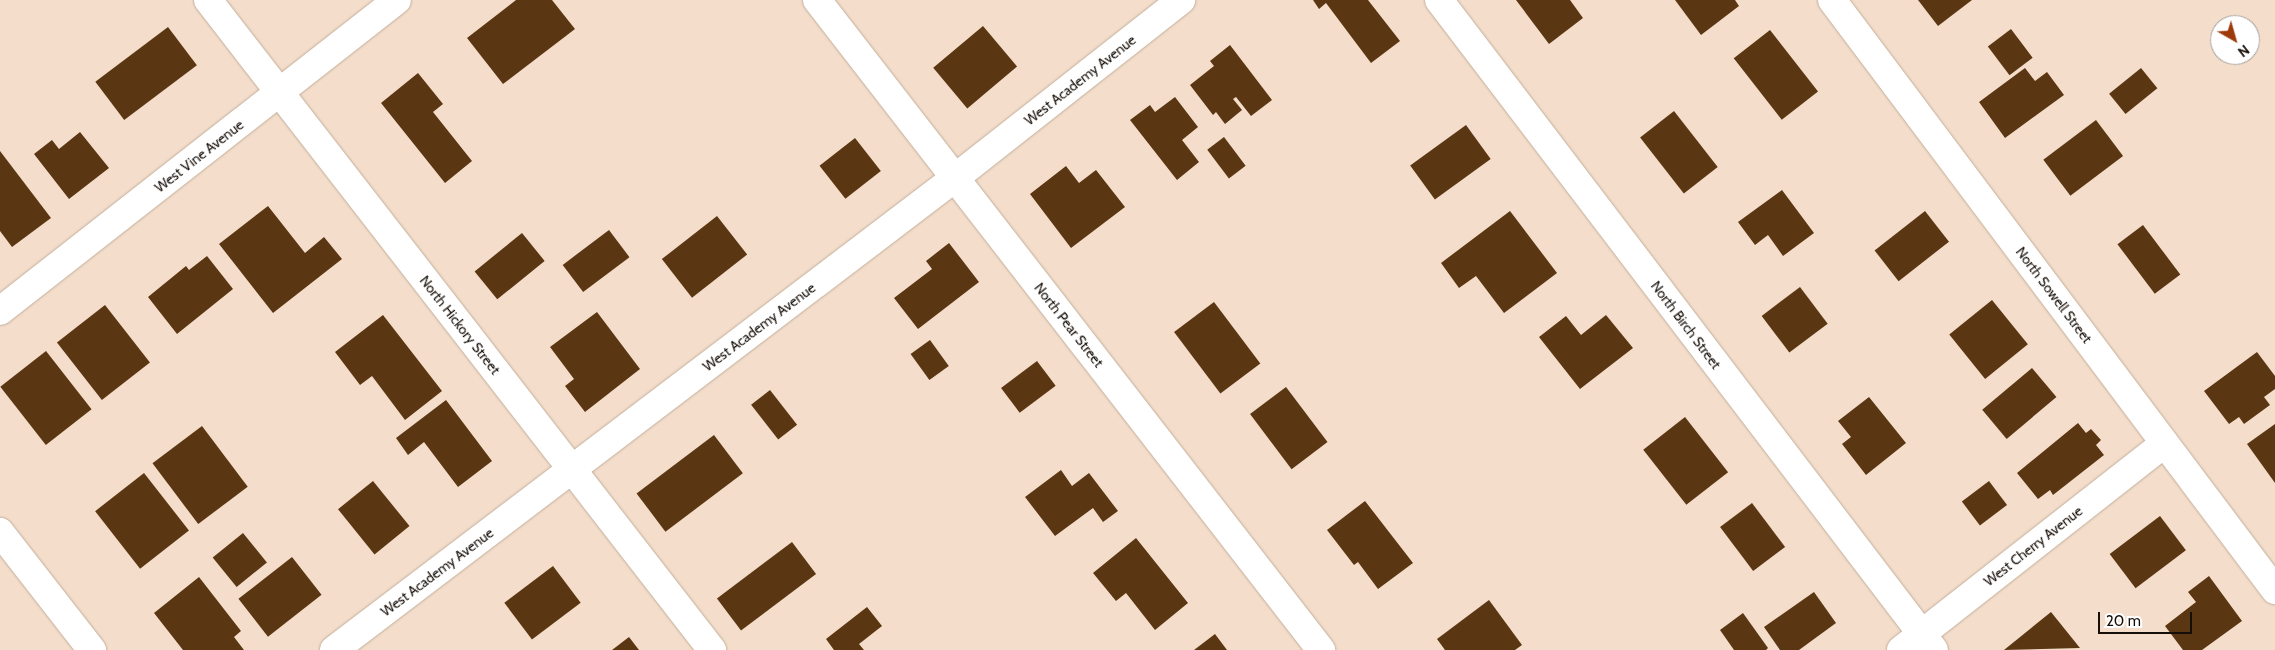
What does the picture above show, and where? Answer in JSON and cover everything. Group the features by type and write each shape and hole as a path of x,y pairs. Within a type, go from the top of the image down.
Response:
{"street":[{"name":"North Hickory Street","path":"208,0 712,650"},
{"name":"West Vine Avenue","path":"0,311 397,0"},
{"name":"North Pear Street","path":"817,0 1321,650"},
{"name":"West Academy Avenue","path":"334,650 573,470 954,178 1181,0"},
{"name":"North Birch Street","path":"1439,0 1919,645"},
{"name":"North Sowell Street","path":"1832,0 2275,590"},
{"name":"West Cherry Avenue","path":"1919,645 2165,443"},
{"path":"0,532 92,650"}],"building":[{"path":"516,0 552,0 575,29 503,84 467,38"},
{"path":"1313,0 1368,0 1400,41 1371,63 1326,3 1319,9"},
{"path":"1516,0 1570,0 1583,18 1549,44"},
{"path":"1675,0 1735,0 1739,6 1701,35"},
{"path":"1918,0 1972,0 1938,26"},
{"path":"983,26 1017,67 967,108 933,68"},
{"path":"168,27 197,65 124,120 95,82"},
{"path":"2011,29 2033,58 2010,75 1988,46"},
{"path":"1770,30 1818,91 1782,120 1734,58"},
{"path":"1230,45 1272,100 1251,116 1236,97 1233,99 1242,110 1225,124 1216,112 1213,115 1190,85 1214,66 1210,61"},
{"path":"2025,68 2035,81 2047,72 2064,95 2005,138 1979,102"},
{"path":"2141,68 2157,88 2125,114 2109,94"},
{"path":"418,73 443,104 433,112 472,161 445,183 381,103"},
{"path":"1175,97 1198,127 1182,140 1199,162 1177,180 1130,120 1150,105 1155,112"},
{"path":"1674,111 1718,167 1684,193 1640,137"},
{"path":"2096,120 2123,156 2070,196 2043,160"},
{"path":"1466,125 1491,159 1435,200 1410,166"},
{"path":"80,132 109,168 69,199 34,154 52,140 59,149"},
{"path":"1224,137 1246,166 1229,178 1207,150"},
{"path":"855,138 881,171 845,199 820,166"},
{"path":"0,151 51,218 12,247 0,231"},
{"path":"1066,166 1079,183 1096,170 1125,207 1071,248 1030,194"},
{"path":"1782,190 1814,233 1783,256 1768,235 1755,245 1738,222"},
{"path":"268,206 305,253 324,237 342,259 273,313 219,244"},
{"path":"1510,211 1557,273 1504,313 1476,276 1459,288 1441,263"},
{"path":"1925,211 1949,242 1899,281 1875,250"},
{"path":"717,216 747,255 692,298 662,259"},
{"path":"2143,225 2180,275 2155,294 2117,244"},
{"path":"609,230 629,257 583,292 563,265"},
{"path":"522,233 545,261 497,299 475,271"},
{"path":"949,243 979,282 918,329 894,298 932,269 926,261"},
{"path":"207,256 233,289 177,334 148,297 186,266 189,270"},
{"path":"1800,287 1828,324 1789,353 1762,316"},
{"path":"1992,300 2028,344 1985,379 1949,335"},
{"path":"1214,302 1260,363 1220,394 1174,332"},
{"path":"105,305 150,363 102,400 57,343"},
{"path":"597,312 640,369 585,412 565,386 574,379 550,347"},
{"path":"383,315 442,391 405,420 372,376 360,385 335,352"},
{"path":"1606,315 1633,348 1580,389 1539,337 1566,316 1581,335"},
{"path":"930,340 949,366 929,380 911,354"},
{"path":"46,351 92,409 46,445 0,387"},
{"path":"2257,352 2275,376 2275,389 2264,397 2270,405 2244,424 2239,417 2229,424 2204,391"},
{"path":"1037,361 1056,386 1020,413 1001,388"},
{"path":"2032,368 2056,397 2007,439 1982,410"},
{"path":"1286,387 1328,442 1292,469 1250,414"},
{"path":"770,390 797,425 778,439 751,405"},
{"path":"1869,397 1906,443 1866,475 1842,444 1851,437 1838,421"},
{"path":"446,400 492,461 458,487 424,442 408,455 396,438"},
{"path":"1685,417 1728,472 1686,505 1643,450"},
{"path":"2078,423 2086,433 2091,429 2101,440 2096,445 2104,455 2053,495 2050,490 2038,499 2017,473"},
{"path":"2275,424 2275,483 2247,444"},
{"path":"202,426 248,487 198,524 152,463"},
{"path":"714,435 743,473 665,532 637,493"},
{"path":"1061,470 1072,486 1089,473 1118,511 1103,522 1093,508 1055,536 1025,497"},
{"path":"144,473 189,531 140,569 95,511"},
{"path":"373,481 410,526 375,554 338,509"},
{"path":"1989,481 2007,505 1980,525 1962,501"},
{"path":"1365,501 1413,563 1378,589 1358,562 1354,565 1327,530"},
{"path":"1752,503 1785,547 1753,571 1720,527"},
{"path":"2160,516 2186,550 2136,588 2110,554"},
{"path":"243,533 267,563 237,587 213,558"},
{"path":"1136,538 1188,603 1155,630 1126,593 1116,601 1093,573"},
{"path":"792,542 816,574 741,631 717,599"},
{"path":"292,557 322,595 268,637 238,599"},
{"path":"553,566 581,603 532,639 504,603"},
{"path":"2209,576 2242,621 2202,650 2183,650 2165,626 2196,602 2188,592"},
{"path":"199,577 241,631 234,637 244,650 183,650 154,613"},
{"path":"1814,592 1836,623 1799,650 1780,650 1764,627"},
{"path":"1489,600 1522,645 1515,650 1445,650 1437,639"},
{"path":"867,607 882,626 859,644 864,650 834,650 826,639"},
{"path":"2051,612 2080,648 2004,650"},
{"path":"1743,613 1768,648 1766,650 1734,650 1720,630"},
{"path":"1215,634 1227,650 1194,650"},
{"path":"629,637 639,650 612,650"}]}
